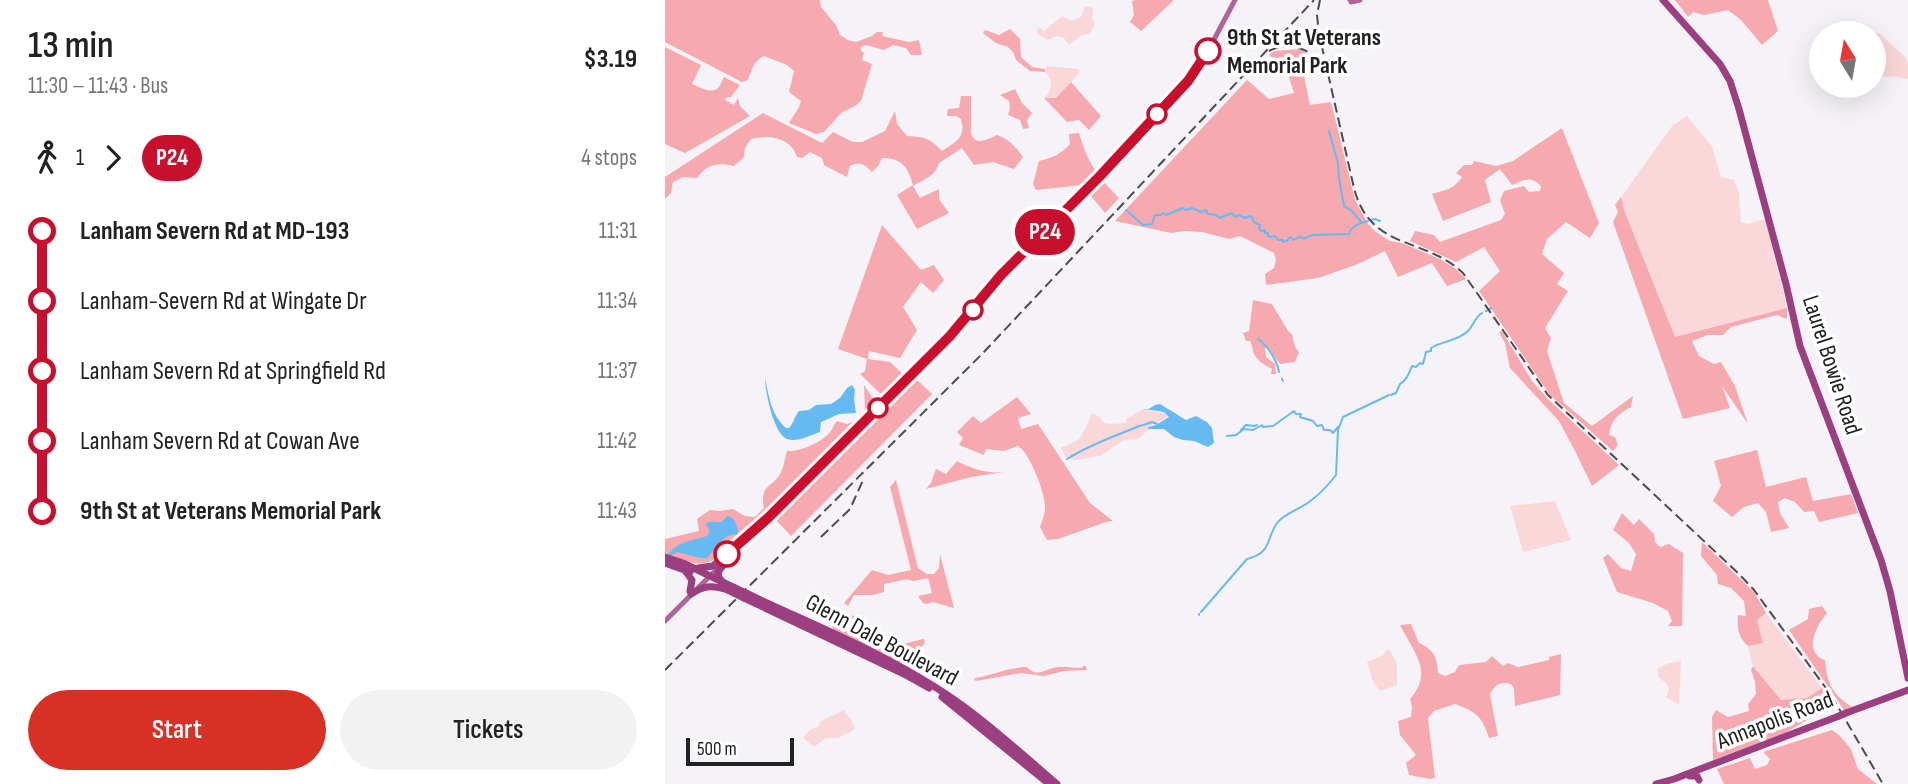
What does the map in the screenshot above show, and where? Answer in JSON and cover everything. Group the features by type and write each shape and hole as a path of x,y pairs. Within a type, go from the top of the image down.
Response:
{"main road":[{"path":"665,621 690,592 943,344 1001,275 1100,176 1196,72 1235,0"},
{"path":"1350,1 1360,0"},
{"name":"Laurel Bowie Road","path":"1666,0 1722,67 1730,81 1786,284 1800,346 1881,560 1890,591 1905,689"},
{"path":"667,561 708,568 728,556"},
{"path":"728,556 718,574 732,589"},
{"path":"667,561 707,577"},
{"path":"667,561 690,575 690,592"},
{"path":"683,563 707,577"},
{"name":"Glenn Dale Boulevard","path":"707,577 934,691 960,709 1049,784"},
{"path":"690,592 710,586 732,589"},
{"name":"Glenn Dale Boulevard","path":"746,596 886,659 936,687 985,723 1056,784"},
{"name":"Annapolis Road","path":"1666,784 1843,716 1905,689"},
{"name":"Annapolis Road","path":"1656,784 1843,716"},
{"path":"1690,776 1697,776 1699,780"}],"shaded area":[{"path":"665,0 820,0 821,7 836,25 840,35 848,40 856,42 883,32 882,36 909,42 919,40 922,55 911,55 906,48 893,45 884,50 866,45 861,47 864,53 862,60 872,64 861,101 841,113 824,132 816,134 789,123 801,101 789,92 794,71 787,65 764,56 755,63 748,80 742,82 665,42"},
{"path":"1174,0 1141,31 1130,22 1134,15 1132,1"},
{"path":"1675,0 1768,0 1778,31 1762,45 1741,20 1728,10 1704,15 1693,12 1688,17"},
{"path":"1085,6 1093,8 1092,18 1095,23 1090,34 1082,35 1069,45 1064,38 1058,36 1047,40 1036,33 1038,27 1044,31 1062,16 1071,21 1081,17"},
{"path":"1010,29 1020,39 1021,57 1032,67 1045,69 1045,72 1030,71 1016,60 1008,47 996,43 983,33 985,30 999,35"},
{"path":"1887,40 1908,62 1908,79 1887,76"},
{"path":"665,47 701,65 692,84 713,90 719,87 724,77 740,85 731,97 725,100 734,105 738,98 740,106 750,116 685,153 665,144"},
{"path":"1301,49 1315,60 1302,66 1310,105 1331,102 1355,200 1368,224 1390,241 1402,243 1440,259 1466,279 1447,286 1432,263 1398,277 1385,251 1318,278 1266,285 1265,274 1274,268 1276,260 1274,253 1240,236 1229,239 1202,232 1171,233 1115,221 1247,80 1269,99 1294,93 1286,68 1269,55 1274,51"},
{"path":"1046,66 1078,69 1080,72 1056,98 1044,98 1051,85 1045,72"},
{"path":"1071,82 1101,116 1089,130 1079,120 1067,122 1044,98 1056,98"},
{"path":"1015,89 1022,103 1032,113 1027,120 1029,128 1023,129 1020,120 1008,115 1009,101 1000,95"},
{"path":"961,96 971,96 971,133 976,140 986,140 997,135 1012,144 1023,157 1014,169 993,162 974,165 962,148 939,163 932,175 913,186 920,198 939,189 939,199 949,213 917,229 897,195 913,185 909,173 899,162 882,158 872,172 862,164 853,164 847,177 824,165 822,158 810,152 802,158 797,157 790,145 771,137 751,139 745,148 744,157 734,166 713,165 697,178 683,177 673,182 671,193 665,199 665,177 763,113 822,143 833,132 853,142 862,142 885,131 895,111 897,124 907,136 927,139 942,151 961,135 961,119 947,116 948,109 959,108"},
{"path":"1687,116 1712,146 1721,177 1734,180 1739,193 1741,222 1747,224 1765,219 1787,308 1675,337 1621,197 1672,126"},
{"path":"1562,128 1599,223 1590,238 1566,222 1547,239 1542,254 1564,273 1557,284 1568,291 1545,328 1551,338 1547,351 1564,403 1592,426 1633,396 1631,407 1611,425 1609,435 1615,437 1618,445 1613,451 1550,395 1479,291 1500,271 1484,247 1456,262 1410,241 1415,231 1434,235 1440,242 1501,220 1505,214 1500,200 1504,191 1524,186 1529,192 1540,191 1541,186 1531,180 1512,185 1500,169 1485,180 1491,202 1443,221 1432,194 1455,185 1462,177 1456,173 1464,165 1472,165 1474,161 1496,166 1513,161"},
{"path":"1079,133 1094,168 1119,198 1105,213 1082,185 1036,190 1033,184 1039,161 1060,153 1070,144 1069,134"},
{"path":"1621,197 1675,337 1787,308 1787,319 1777,315 1731,327 1723,335 1708,335 1692,341 1699,356 1714,364 1721,362 1735,386 1748,424 1722,386 1730,408 1683,419 1613,222 1618,212 1615,205"},
{"path":"882,225 921,270 934,265 944,280 933,293 921,282 903,307 917,330 900,358 869,351 868,359 890,362 905,376 884,397 860,374 865,371 867,359 838,349"},
{"path":"1253,300 1272,304 1292,334 1299,352 1295,362 1280,364 1268,347 1265,348 1266,357 1275,364 1276,374 1271,374 1272,369 1256,357 1251,342 1246,341 1243,333 1249,331"},
{"path":"1502,331 1532,381 1619,465 1592,486 1559,421 1510,368 1505,343 1499,332"},
{"path":"914,377 932,394 791,536 773,517"},
{"path":"864,385 875,401 870,404 870,414 724,553 716,559 702,563 689,562 665,554 665,539 699,531 697,519 710,510 733,509 745,516 755,517 764,508 763,495 780,474 787,451 805,448 817,442 831,431 837,421 847,424 861,418 865,409"},
{"path":"1017,397 1031,414 1018,418 1021,429 1038,424 1090,503 1113,521 1047,540 1040,527 1045,508 1042,491 1032,464 1023,450 1018,446 1004,451 986,449 984,455 959,445 963,438 957,432 973,416 981,423"},
{"path":"1144,409 1167,414 1168,417 1148,427 1138,439 1124,440 1100,456 1074,460 1067,458 1062,452 1061,447 1076,441 1082,434 1092,413 1104,423 1126,423 1126,419"},
{"path":"1757,450 1766,487 1806,477 1813,501 1851,494 1858,513 1819,522 1814,511 1804,512 1795,502 1785,498 1778,502 1780,513 1789,528 1771,532 1766,512 1758,503 1744,507 1732,517 1713,501 1721,486 1714,461"},
{"path":"957,461 980,470 1004,472 971,477 926,489 936,469 946,474"},
{"path":"896,480 918,568 927,574 934,574 939,568 940,554 954,608 933,602 923,603 918,596 932,593 928,578 884,584 884,592 854,595 848,606 844,603 872,570 888,575 911,570 890,487"},
{"path":"1555,501 1571,540 1523,552 1510,506"},
{"path":"1622,513 1634,525 1639,519 1654,534 1655,542 1660,547 1669,544 1683,553 1682,626 1668,626 1672,621 1668,611 1653,603 1617,592 1603,558 1608,554 1621,568 1631,571 1636,554 1629,543 1613,530"},
{"path":"1702,542 1754,592 1766,613 1757,620 1763,643 1748,646 1742,639 1738,615 1746,616 1744,601 1731,588 1718,584 1717,575 1701,556"},
{"path":"1822,606 1827,613 1816,631 1814,651 1825,660 1832,687 1852,707 1844,710 1789,630 1808,619 1809,609"},
{"path":"1766,613 1822,688 1807,698 1781,700 1752,664 1748,646 1763,643 1757,620"},
{"path":"839,615 861,616 874,646 883,651 923,639 924,644 910,663 903,664 835,631 832,627"},
{"path":"1411,624 1419,643 1434,654 1438,673 1445,676 1455,672 1459,665 1486,662 1492,656 1503,666 1508,663 1518,667 1549,660 1549,657 1561,654 1560,695 1515,706 1511,684 1498,684 1490,694 1498,736 1489,738 1481,720 1468,710 1455,704 1434,711 1428,718 1435,778 1409,775 1406,763 1416,755 1400,735 1398,721 1411,717 1410,699 1421,680 1416,654 1400,625"},
{"path":"1389,649 1397,663 1397,685 1380,691 1372,679 1367,662"},
{"path":"1681,661 1679,705 1666,697 1669,689 1659,678 1657,669"},
{"path":"1085,665 1087,670 1064,671 1044,676 1021,673 974,680 1020,667 1027,667 1038,673 1058,667 1081,668"},
{"path":"1753,666 1781,700 1807,698 1822,688 1836,708 1812,717 1785,733 1713,760 1712,717 1716,710 1728,717 1749,711 1748,704 1756,694 1751,670"},
{"path":"844,710 855,729 838,738 826,738 814,747 803,738 811,729 818,727 821,721"},
{"path":"1832,730 1851,749 1858,769 1877,784 1724,784 1717,769 1750,758 1755,769 1767,765 1770,759 1763,752"}],"water":[{"path":"765,378 774,411 786,428 791,426 799,411 809,410 816,405 831,404 852,385 855,390 856,413 839,414 821,422 820,432 808,437 787,439 774,420 768,401"},
{"path":"1160,404 1186,420 1196,416 1212,428 1214,443 1208,447 1174,437 1164,429 1148,429 1169,417 1164,412 1148,410"},
{"path":"727,516 735,521 739,534 724,538 707,558 677,552 670,556 668,554 680,544 707,536 710,531 706,525 708,522 722,522"}],"waterway":[{"path":"1329,131 1338,163 1344,206 1361,222"},
{"path":"1126,210 1143,225 1152,224 1155,215 1166,215 1183,208 1201,212 1206,210 1208,214 1220,218 1232,213 1235,217 1251,216 1254,222 1260,225 1261,231 1265,230 1268,236 1275,236 1283,242 1290,237 1294,240 1313,235 1349,234 1356,225 1368,221"},
{"path":"1371,220 1380,221"},
{"path":"1391,395 1396,393 1412,366 1423,364 1426,352 1464,334 1482,313"},
{"path":"1258,339 1271,354 1279,372"},
{"path":"1201,612 1247,559 1265,549 1277,523 1313,499 1336,475 1338,430 1343,417 1389,395"},
{"path":"1227,436 1262,425 1273,426 1294,411 1317,426 1322,425 1324,430 1333,433 1338,427"},
{"path":"1067,459 1137,427 1152,422 1157,424"},
{"path":"1241,430 1246,425 1257,425"}],"railway":[{"path":"665,670 983,353 1314,0"},
{"path":"1320,0 1317,15 1319,34 1354,188 1372,223 1385,233 1448,261 1463,273 1548,395 1754,590 1831,695 1883,784"},
{"path":"1269,51 1285,46 1300,48 1314,56 1325,69"},
{"path":"821,537 850,509 864,478"}],"bus line":[{"name":"P24","path":"727,554 768,518 950,336 1001,275 1100,176 1188,81 1208,51"}],"place":[{"name":"9th St at Veterans Memorial Park","path":"1208,51"}]}
